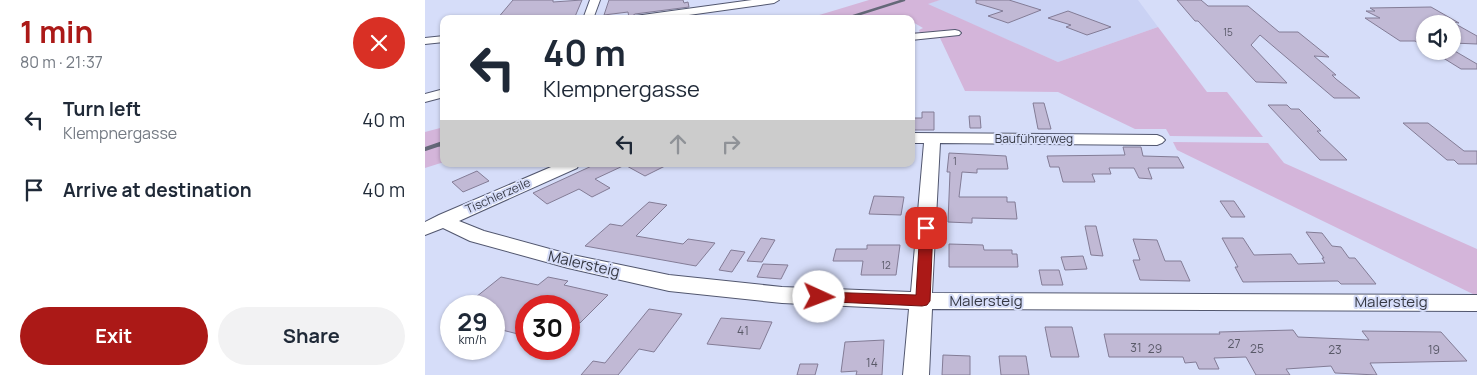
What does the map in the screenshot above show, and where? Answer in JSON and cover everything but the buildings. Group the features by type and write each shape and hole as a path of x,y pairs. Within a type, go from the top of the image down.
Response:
{"street":[{"path":"589,15 595,0"},
{"path":"664,15 774,0"},
{"path":"915,37 955,33"},
{"path":"425,41 440,39"},
{"path":"425,98 440,94"},
{"name":"Bauführerweg","path":"915,138 1157,140"},
{"path":"916,375 931,138"},
{"name":"Tischlerzeile","path":"425,229 564,167"},
{"name":"Malersteig","path":"446,219 450,224 477,236 568,261 669,283 782,295 922,301 1477,302"}],"shaded area":[{"path":"869,0 940,0 928,4 1058,62 1158,27 1207,92 1227,92 1263,137 1170,136 1166,129 1135,129 1058,92 965,91 940,38 915,40 915,32 920,33 919,30 923,28 915,23 915,15 819,15"},
{"path":"940,0 1138,0 1158,27 1058,62 926,4"},
{"path":"440,128 440,163 425,168 425,132"},
{"path":"1173,142 1268,143 1284,163 1477,249 1477,296 1177,150"}],"railway":[{"path":"857,15 904,0"},
{"path":"425,149 440,144"}],"route":[{"path":"819,297 922,301 926,228"}]}
